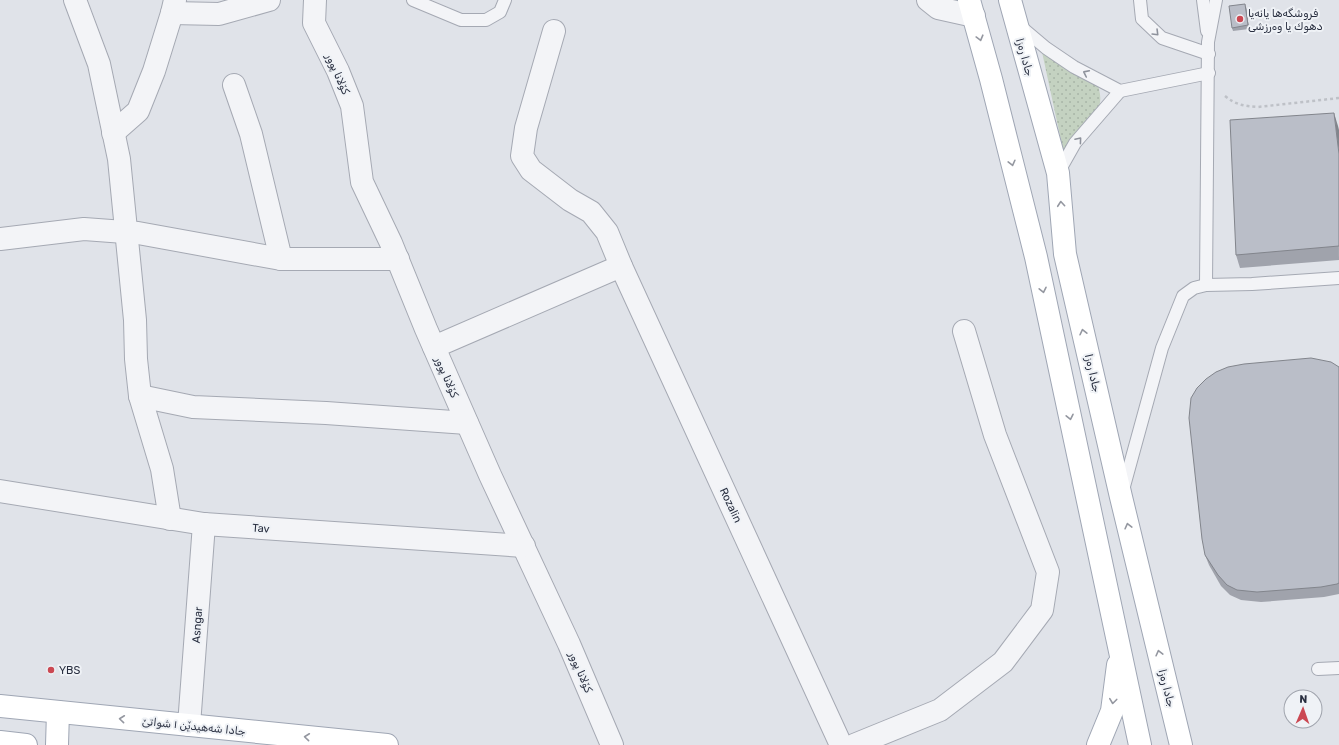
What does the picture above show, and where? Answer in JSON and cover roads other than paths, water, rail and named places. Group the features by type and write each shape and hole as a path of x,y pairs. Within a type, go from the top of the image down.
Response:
{"main road":[{"name":"جادا ره‌زا","path":"1010,0 1058,173 1065,254 1121,497 1181,745"},
{"path":"971,8 1036,257 1140,745"},
{"path":"1098,745 1112,711 1120,648"},
{"name":"جادا شەهیدێن ١ شواتێ","path":"0,706 387,745"},
{"path":"57,745 58,712"},
{"path":"1174,716 1193,745"},
{"path":"0,742 26,745"}],"street":[{"path":"75,0 99,64 118,159 135,320 136,359 140,396 162,469 170,519"},
{"path":"113,132 138,111 154,71 174,7 218,14 269,0"},
{"name":"کۆلانا پوور","path":"315,0 314,23 338,71 352,106 362,182 398,259 434,347 490,475 569,644 612,745"},
{"path":"928,0 938,8 971,8"},
{"name":"Rozalin","path":"554,30 526,128 522,156 530,170 570,200 591,212 607,232 621,266 841,745"},
{"path":"234,85 251,134 281,259"},
{"path":"0,238 84,229 138,233 281,259 398,259"},
{"path":"434,347 621,266"},
{"path":"854,745 940,710 1003,662 1042,610 1048,572 995,435 964,331"},
{"path":"140,396 193,407 326,413 467,423"},
{"name":"Tav","path":"0,490 204,524 524,546"},
{"name":"Asngar","path":"189,725 204,524"}],"lane":[{"path":"413,0 461,20 486,20 500,12 506,0"},
{"path":"1140,0 1142,19 1162,38 1208,54"},
{"path":"1203,0 1208,42 1209,73 1206,285"},
{"path":"1208,42 1216,0"},
{"path":"1016,23 1046,48 1074,67 1120,91"},
{"path":"1058,173 1075,143 1120,91 1209,73"},
{"path":"1121,497 1162,348 1183,296 1194,288 1206,285 1252,284 1339,278"},
{"path":"1318,669 1339,668"}],"place":[{"name":"فروشگه‌ها یانه‌یا دهوك یا وه‌رزشی","path":"1240,19"},
{"name":"YBS","path":"51,670"}]}
